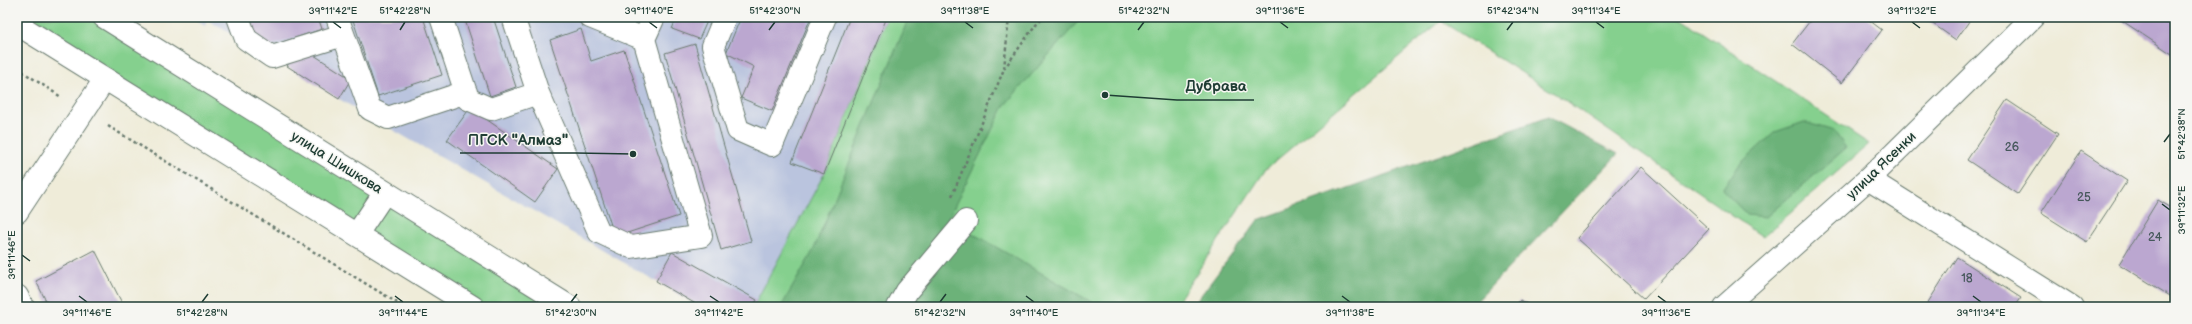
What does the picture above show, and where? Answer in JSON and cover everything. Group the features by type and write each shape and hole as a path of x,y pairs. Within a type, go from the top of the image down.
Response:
{"main road":[{"name":"улица Шишкова","path":"104,17 570,307"},
{"path":"238,17 246,39 272,57 340,26 370,109 388,118 466,92"},
{"path":"441,17 468,99 491,108 538,93"},
{"path":"513,17 538,93 599,232 632,247 701,236 644,39 654,17"},
{"path":"590,17 644,39"},
{"path":"725,17 713,46 738,130 772,144 825,17"},
{"name":"улица Ясенки","path":"1724,307 1868,179 2033,17"},
{"path":"17,24 474,307"},
{"path":"17,212 105,78"},
{"path":"1868,179 2072,307"},
{"path":"357,234 385,192"},
{"path":"898,307 907,291 966,221"},
{"path":"17,296 23,307"}],"path":[{"path":"1004,69 1010,17"},
{"path":"951,200 1004,69 1036,24 1044,17"},
{"path":"17,68 83,111 404,307"}],"shaded area":[{"path":"191,17 887,17 824,174 753,307 701,307 339,99 287,66 207,20 205,26"}],"green space":[{"path":"17,17 104,17 570,307 473,307"},
{"path":"887,17 1680,17 1869,144 1763,237 1563,99 1441,21 1266,169 1174,307 753,307 824,174"},
{"path":"909,17 1082,17 1004,106 945,225 977,236 1100,307 916,307 914,296 900,307 781,307 813,251"},
{"path":"1548,117 1618,154 1471,307 1192,307 1258,220"},
{"path":"1804,122 1834,131 1846,148 1766,217 1747,215 1722,189 1740,164 1775,132"}],"building":[{"path":"250,17 318,17 322,29 261,49"},
{"path":"352,17 423,17 442,75 378,96"},
{"path":"464,17 493,17 516,87 490,96"},
{"path":"677,17 709,17 699,39 672,29"},
{"path":"741,17 811,17 772,111 741,98 754,67 726,53"},
{"path":"850,17 887,17 824,174 792,162"},
{"path":"1813,17 1865,17 1882,30 1842,83 1792,44"},
{"path":"1923,17 1972,17 1956,40"},
{"path":"2123,17 2175,17 2175,56 2121,20"},
{"path":"581,29 591,61 624,50 679,216 615,237 550,40"},
{"path":"695,44 751,241 721,250 665,53"},
{"path":"300,46 351,79 339,99 287,66"},
{"path":"2007,100 2058,134 2018,194 1967,160"},
{"path":"470,108 558,169 535,202 447,140"},
{"path":"2081,151 2127,181 2087,242 2041,213"},
{"path":"1641,167 1709,229 1644,299 1577,238"},
{"path":"2158,200 2175,210 2175,299 2119,264"},
{"path":"95,250 123,305 119,307 49,307 36,281"},
{"path":"672,252 757,300 753,307 701,307 656,281"},
{"path":"1957,257 2021,298 2015,307 1925,307"},
{"path":"1520,300 1532,307 1515,307"}],"place":[{"name":"Дубрава","path":"1105,95"},
{"name":"ПГСК \"Алмаз\"","path":"633,154"}]}
